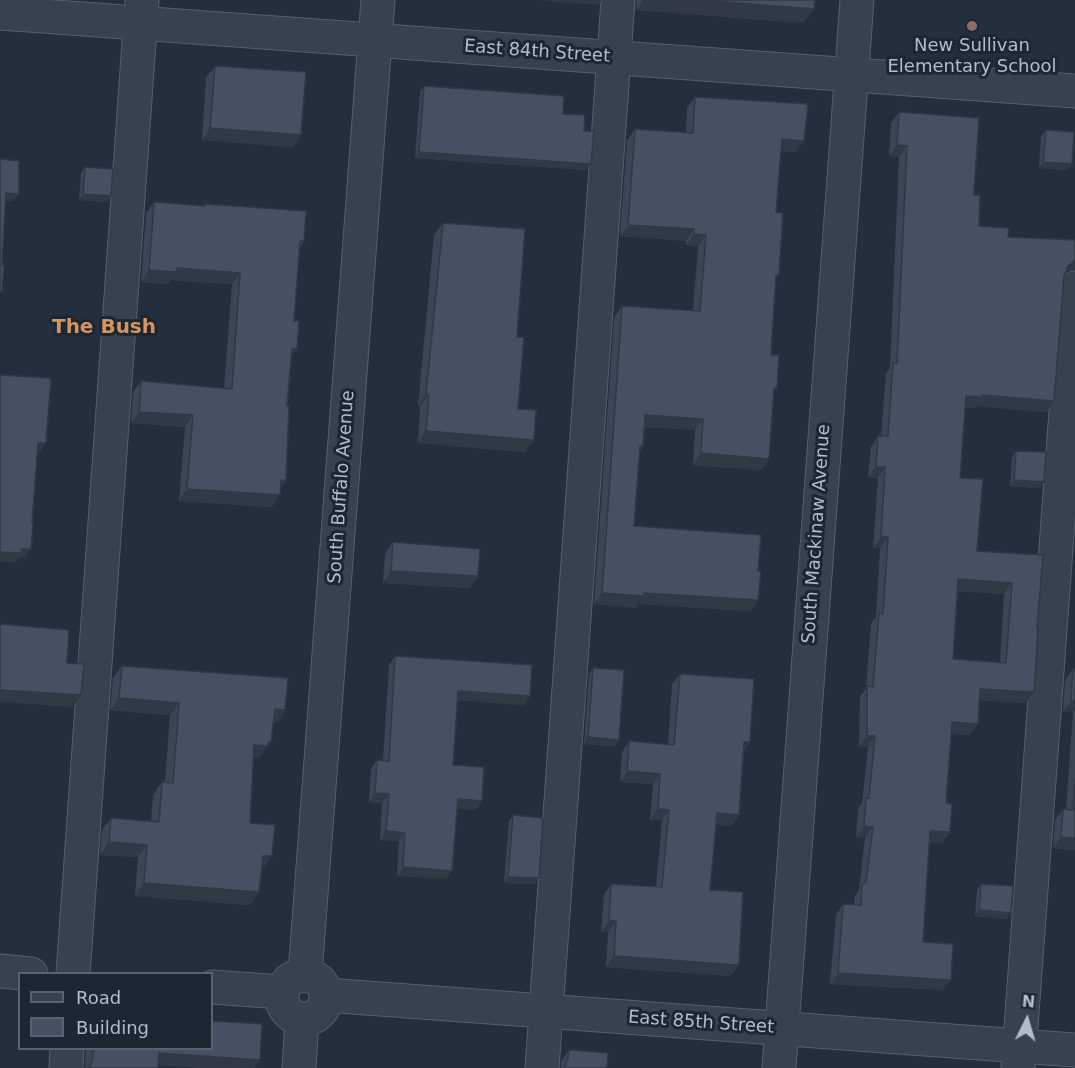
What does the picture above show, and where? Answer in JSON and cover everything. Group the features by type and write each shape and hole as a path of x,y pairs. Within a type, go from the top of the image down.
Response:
{"street":[{"name":"South Buffalo Avenue","path":"304,987 378,0"},
{"path":"542,1068 618,0"},
{"name":"South Mackinaw Avenue","path":"779,1068 857,0"},
{"name":"East 84th Street","path":"0,12 141,11 375,40 1075,91"},
{"path":"73,972 141,11"},
{"path":"1019,1057 1075,288"},
{"path":"0,971 18,973"},
{"name":"East 85th Street","path":"213,987 304,987 546,1011 781,1029 1019,1057 1075,1050"},
{"path":"299,1068 302,1019 315,1017 320,1013 326,1001 304,987"},
{"path":"66,1068 67,1050"}],"building":[{"path":"700,0 815,0 814,9"},
{"path":"215,66 306,72 301,135 210,128"},
{"path":"424,86 564,96 563,114 585,115 584,131 594,131 591,164 419,152"},
{"path":"695,97 808,104 804,141 782,139 776,212 783,213 771,355 779,355 777,388 774,388 769,459 701,453 703,419 645,415 643,446 640,446 634,526 761,535 758,600 644,593 644,596 602,593 622,306 700,311 706,235 694,234 694,229 628,225 635,129 693,133"},
{"path":"899,112 979,118 974,195 980,195 979,226 1009,228 1008,237 1075,240 1075,260 1068,266 1064,276 1054,401 982,395 982,397 966,396 960,478 983,479 977,551 1043,555 1034,692 980,689 978,724 952,722 946,803 952,804 950,832 930,831 923,942 953,944 951,980 838,973 843,904 861,905 862,885 866,882 873,827 864,826 875,736 867,736 867,686 873,687 879,613 883,614 888,537 881,537 885,467 876,467 878,436 888,436 893,363 897,363 907,146 897,145","holes":["958,579 1012,583 1006,663 953,659"]},
{"path":"1046,130 1074,132 1072,164 1043,162"},
{"path":"0,159 19,161 19,194 6,193 2,292 0,292"},
{"path":"85,167 113,169 111,196 83,194"},
{"path":"154,202 306,211 304,241 300,241 294,321 299,321 297,349 292,349 287,406 289,406 286,481 281,480 280,495 187,489 193,415 139,412 141,381 232,389 240,273 177,268 176,272 149,270"},
{"path":"443,223 525,229 517,337 524,337 518,409 536,410 534,440 426,431 429,395 426,394"},
{"path":"0,375 51,378 46,443 38,443 31,549 22,549 21,553 0,552"},
{"path":"1016,451 1046,452 1044,482 1014,480"},
{"path":"393,542 480,549 478,576 391,571"},
{"path":"0,624 69,630 67,663 84,664 81,695 0,690"},
{"path":"395,656 532,665 530,696 458,691 453,765 484,767 482,801 458,799 452,871 403,867 405,833 386,831 389,794 375,793 377,760 389,761"},
{"path":"122,666 288,678 285,710 275,709 271,742 268,742 268,746 254,745 250,823 275,825 272,856 263,856 259,892 144,883 147,845 109,842 111,818 159,822 162,782 173,783 179,703 119,698"},
{"path":"593,668 624,670 619,740 588,737"},
{"path":"1073,669 1075,669 1075,701 1071,701"},
{"path":"680,674 754,679 750,742 744,742 739,815 717,813 710,890 743,892 738,965 614,956 616,921 609,921 611,884 662,887 669,810 658,809 660,774 627,771 629,741 674,745"},
{"path":"1075,779 1075,838 1061,837 1063,809 1073,810"},
{"path":"513,815 543,818 539,878 508,877"},
{"path":"981,884 1013,886 1011,913 979,910"},
{"path":"213,1021 262,1024 260,1060 159,1053 158,1068 88,1068 93,1058 93,1050 213,1050"},
{"path":"569,1050 608,1053 607,1068 564,1068"}],"place":[{"name":"New Sullivan Elementary School","path":"972,26"}],"district":[{"name":"The Bush","path":"104,328"}]}
